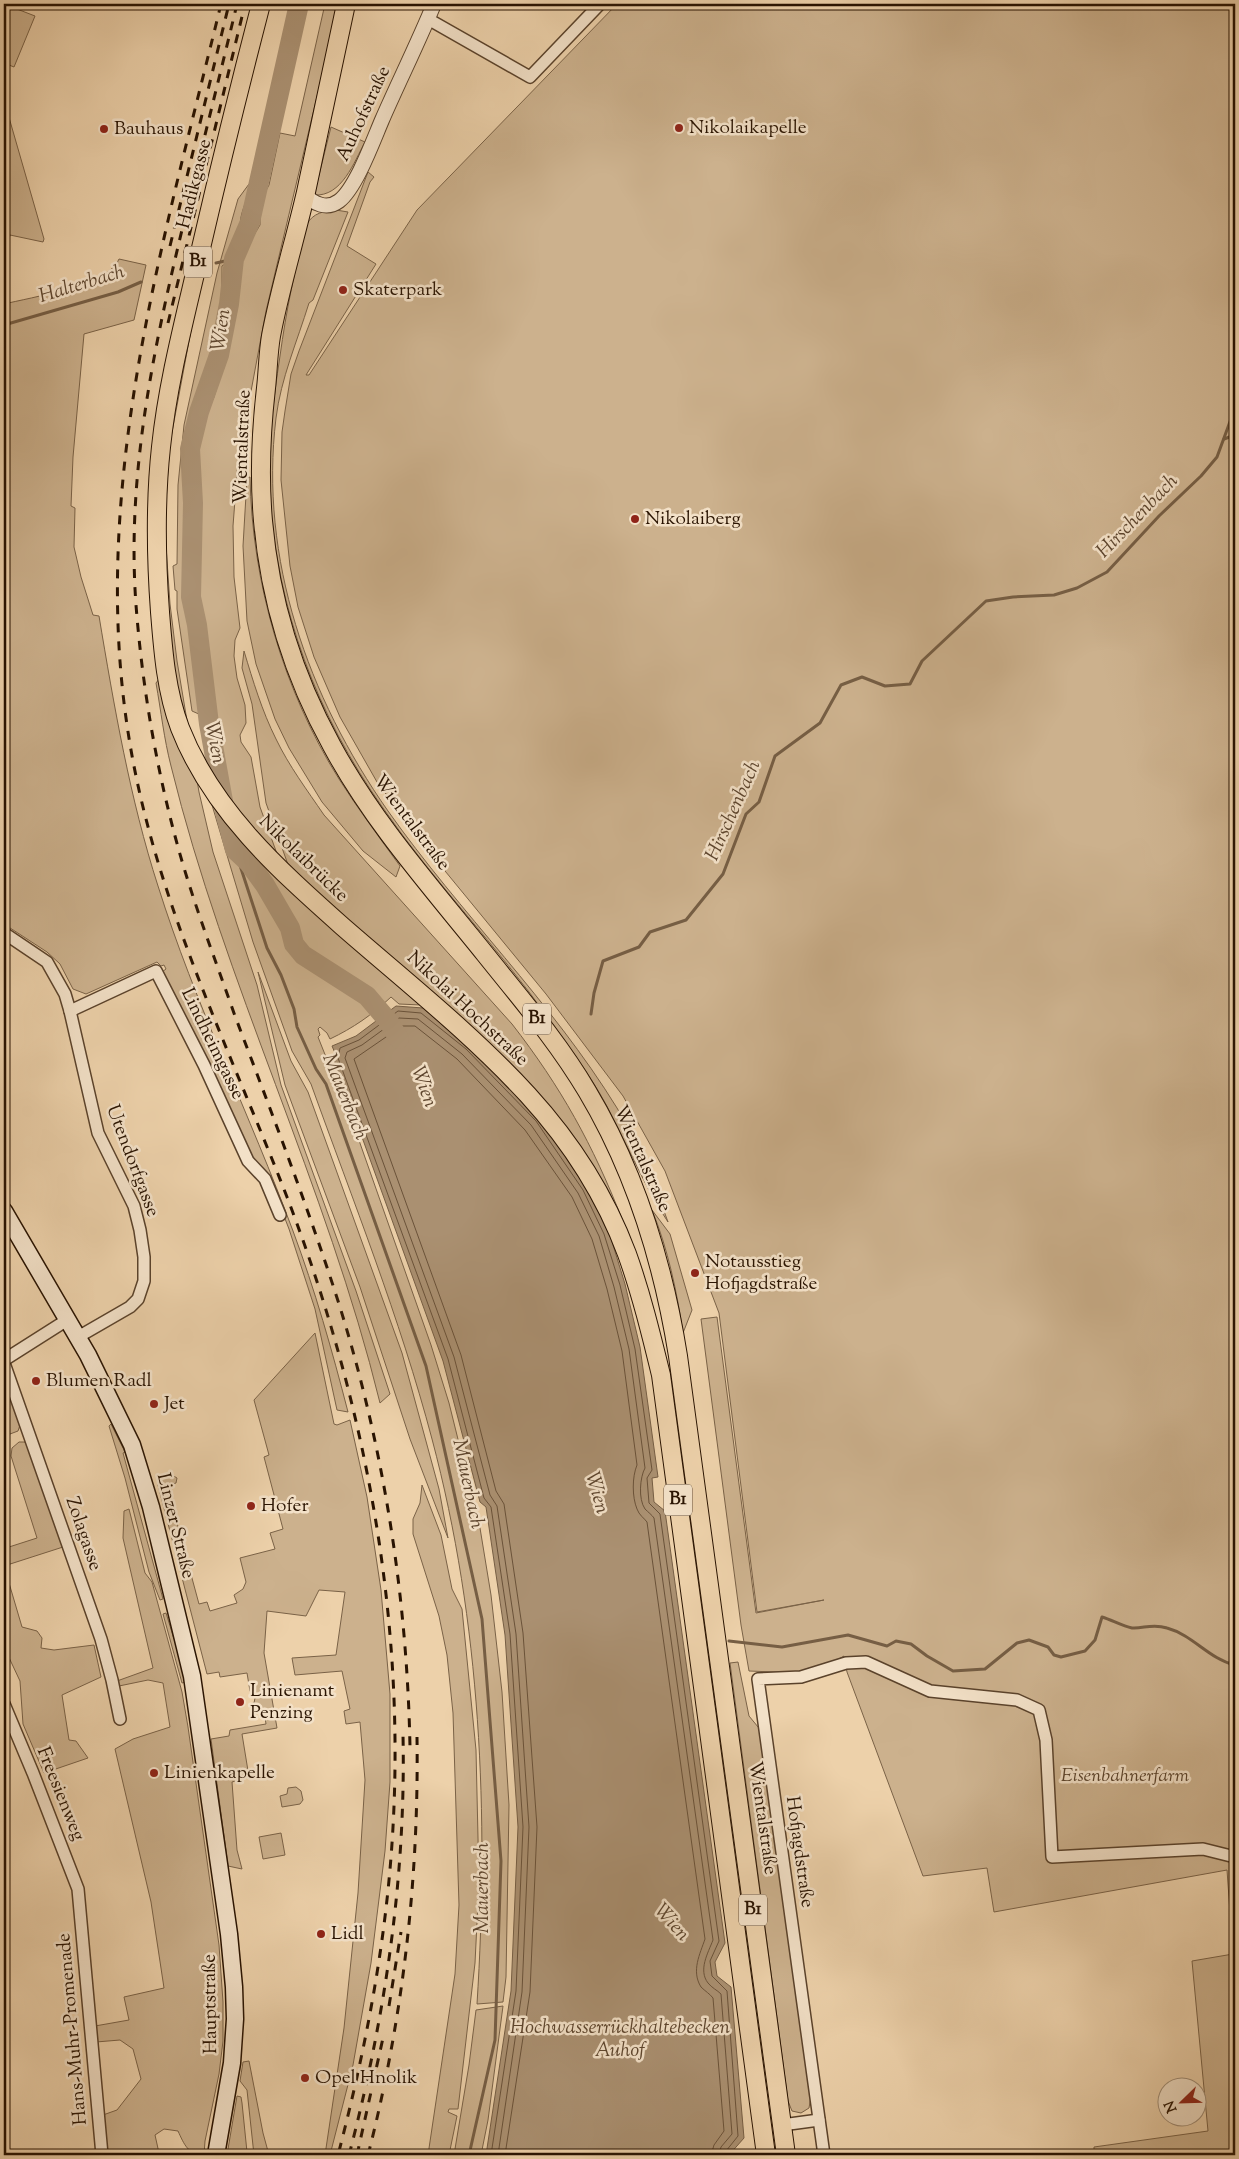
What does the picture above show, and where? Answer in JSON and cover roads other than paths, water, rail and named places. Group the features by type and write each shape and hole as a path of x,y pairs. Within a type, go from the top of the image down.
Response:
{"main road":[{"name":"Hadikgasse","path":"156,524 161,448 170,383 262,4"},
{"name":"Wientalstraße","path":"346,4 305,194 271,339 260,460 263,519 270,571 281,621 294,662 316,715 352,780 404,853 568,1060 601,1115 634,1185 656,1251 672,1316 786,2155"},
{"name":"Nikolaibrücke","path":"156,524 161,624 168,685 179,726 196,763 219,799 258,848 282,873 376,955"},
{"name":"Nikolai Hochstraße","path":"376,955 472,1040 528,1095 565,1140 596,1188 617,1230 637,1285 661,1375 766,2155"},
{"name":"Linzer Straße","path":"4,1211 78,1337 105,1387 132,1445 149,1500 192,1676 220,1881"},
{"name":"Hauptstraße","path":"216,2155 232,2063 235,2019 230,1946 220,1881"}],"street":[{"name":"Auhofstraße","path":"305,194 317,204 336,203 349,190 365,159 434,4"},
{"path":"428,19 530,77 600,4"},
{"name":"Utendorfgasse","path":"4,933 47,962 65,994 98,1133 134,1206 139,1225 144,1257 144,1281 138,1299 130,1307 78,1337"},
{"name":"Lindheimgasse","path":"70,1011 156,971 204,1066 248,1161 265,1179 280,1215"},
{"path":"4,1362 68,1320"},
{"name":"Zolagasse","path":"4,1362 101,1639 120,1719"},
{"name":"Hofjagdstraße","path":"824,2155 758,1678 801,1677 846,1663 866,1662 930,1691 1017,1700 1038,1710 1046,1740 1052,1858 1203,1849 1235,1858"},
{"name":"Freesienweg","path":"4,1704 69,1863 80,1899"},
{"name":"Hans-Muhr-Promenade","path":"80,1899 102,2155"},
{"path":"782,2125 819,2120"}],"water":[{"name":"Hochwasserrückhaltebecken Auhof","path":"396,1006 423,1008 469,1045 539,1117 588,1187 609,1232 625,1284 640,1347 658,1477 652,1478 654,1502 665,1511 725,1943 715,1962 717,1976 731,1987 744,2138 729,2155 486,2155 511,1991 518,1827 505,1635 486,1507 480,1502 443,1361 333,1057 335,1053 332,1046 356,1036"}],"waterway":[{"name":"Wien","path":"299,4 250,222 234,259 229,304 219,355 199,412 190,449 193,503 191,597 197,625 209,724 225,812 235,850 249,863 265,885 290,928 294,944 303,955 367,996 389,1022 399,1039"},
{"name":"Halterbach","path":"216,263 234,259"},
{"name":"Halterbach","path":"4,325 118,292 141,282"},
{"name":"Hirschenbach","path":"591,1014 594,993 603,961 639,947 650,932 686,920 723,874 746,814 759,802 775,756 820,723 841,685 862,677 885,686 910,684 922,661 986,601 1013,597 1054,595 1077,588 1107,572 1159,516 1201,476 1217,457 1235,408"},
{"path":"1224,439 1235,435"},
{"name":"Mauerbach","path":"235,850 267,948 281,975 294,1009 297,1027 316,1069 326,1084 426,1366 482,1619 501,1861 495,2040 469,2155"},
{"path":"729,1641 782,1647 848,1635 887,1646 896,1641 911,1644 953,1671 985,1669 1017,1643 1029,1640 1048,1647 1054,1655 1061,1657 1085,1651 1095,1640 1102,1617 1132,1628 1157,1626 1176,1631 1217,1658 1235,1665"}],"railway":[{"path":"221,4 177,181 139,361 126,452 118,542 118,634 127,725 138,787 154,847 172,907 193,966 287,1197 314,1273 338,1350 358,1428 385,1586 392,1666 395,1746 390,1869 374,1993 358,2074 338,2155"},
{"path":"170,246 229,4"},
{"path":"237,4 176,255 146,404 135,504 136,605 155,751 181,859 235,1016 315,1231 339,1304 369,1413 390,1523 398,1579 404,1635 410,1747"},
{"path":"168,323 245,4"},
{"path":"349,2155 373,2052 391,1947 401,1841 403,1735"},
{"path":"368,2155 391,2052 406,1948 415,1843 417,1737"},
{"path":"389,2006 401,1932"},
{"path":"357,2155 383,2038"}],"place":[{"name":"Nikolaikapelle","path":"679,128"},
{"name":"Bauhaus","path":"104,129"},
{"name":"Skaterpark","path":"343,290"},
{"name":"Nikolaiberg","path":"635,519"},
{"name":"Notausstieg Hofjagdstraße","path":"695,1273"},
{"name":"Blumen Radl","path":"36,1381"},
{"name":"Jet","path":"154,1404"},
{"name":"Hofer","path":"251,1506"},
{"name":"Linienamt Penzing","path":"240,1702"},
{"name":"Linienkapelle","path":"154,1773"},
{"name":"Lidl","path":"321,1934"},
{"name":"Opel Hnolik","path":"305,2078"}],"park label":[{"name":"Eisenbahnerfarm","path":"1125,1776"}]}
